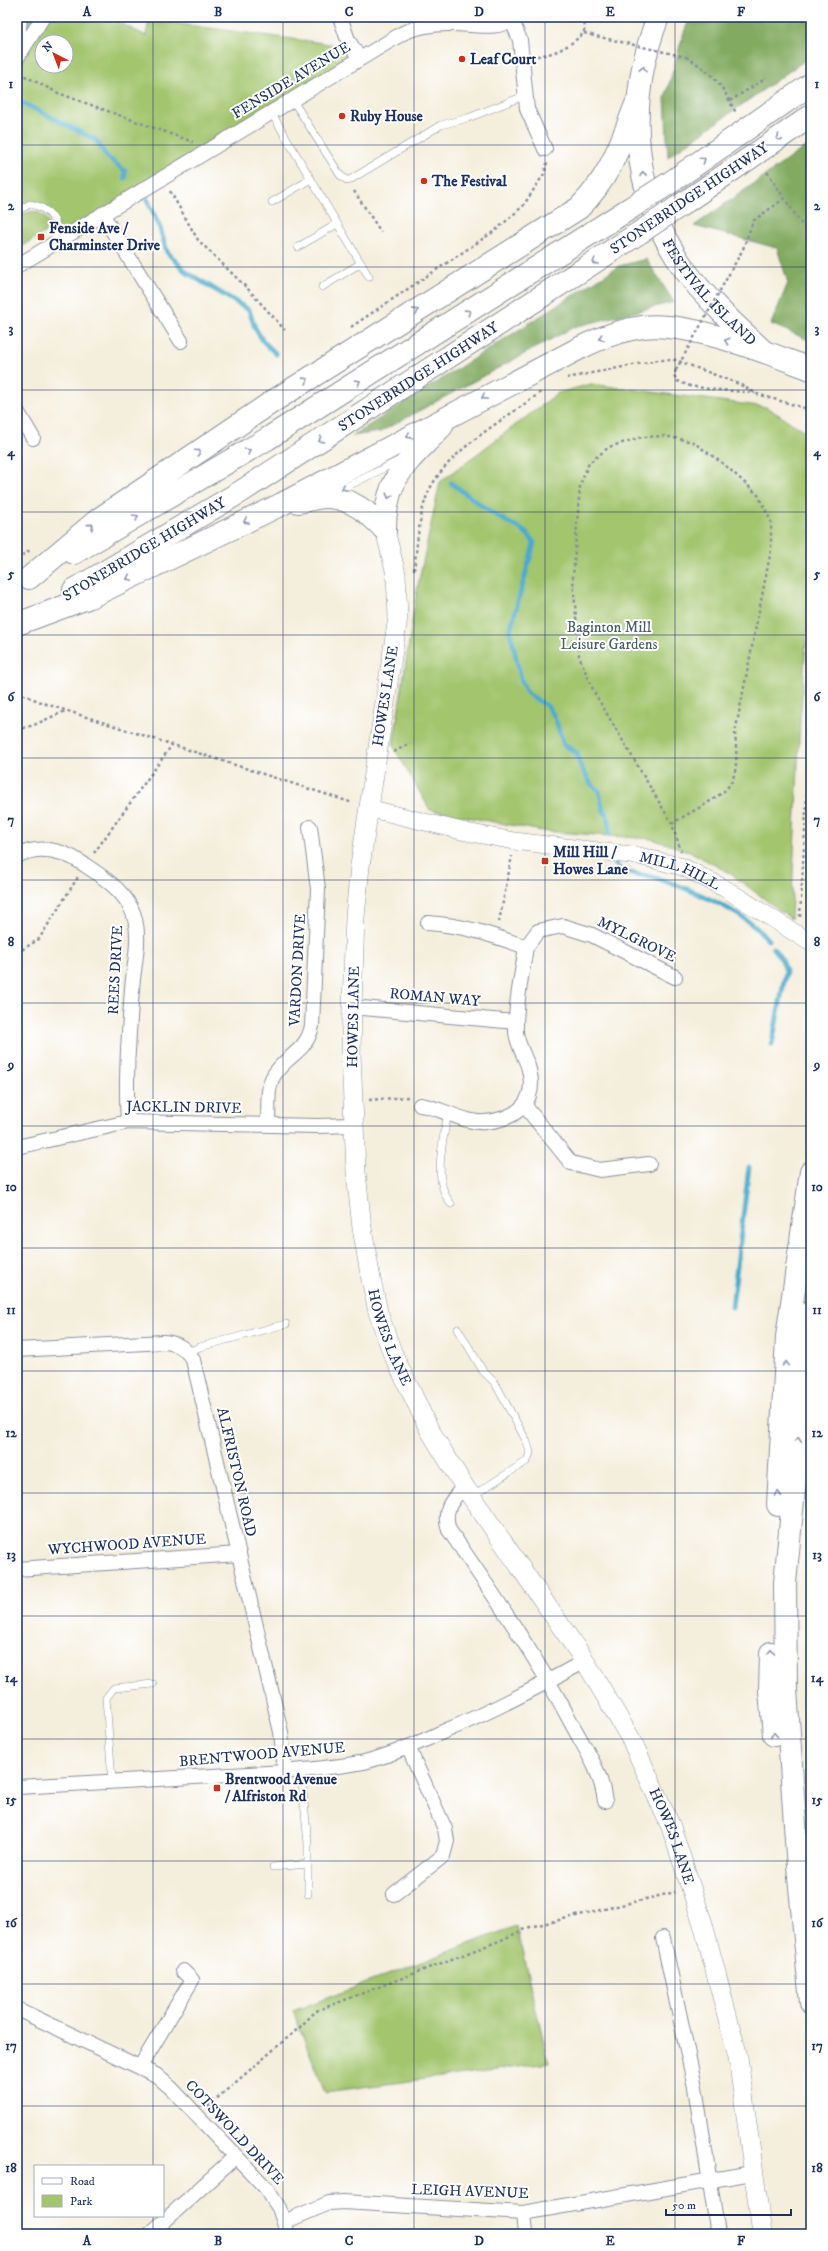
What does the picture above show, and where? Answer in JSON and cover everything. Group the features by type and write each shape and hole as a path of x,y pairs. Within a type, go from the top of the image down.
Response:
{"highway":[{"name":"FESTIVAL ISLAND","path":"654,23 637,102 638,143 647,196 660,228 673,252 697,286 764,352 809,369"},
{"name":"STONEBRIDGE HIGHWAY","path":"23,582 267,440 629,210 811,84"},
{"path":"23,582 99,519 265,406 579,208 595,191 610,170 637,102"},
{"name":"STONEBRIDGE HIGHWAY","path":"17,624 242,491 639,233 811,116"},
{"path":"17,624 90,597 282,504 455,412 599,338 622,331 644,327 675,327 764,352"},
{"path":"385,530 385,511 388,494 395,478 416,452 455,412"},
{"path":"282,504 326,497 342,499 372,516 385,530"},
{"path":"797,1855 780,1799 770,1691 772,1610 787,1337 811,1172"},
{"path":"811,1312 785,1583 786,1689 797,1855 811,2003"}],"main road":[{"name":"HOWES LANE","path":"385,530 396,574 398,617 368,808 355,917 352,1007 354,1125 362,1228 378,1312 392,1352 428,1429 468,1491 585,1661 635,1748 671,1827 692,1887 738,2057 752,2172 762,2234"}],"street":[{"path":"17,55 20,17"},
{"path":"17,58 43,17"},
{"path":"340,17 348,40 359,58"},
{"path":"514,19 520,40 524,96 534,127 545,149"},
{"name":"FENSIDE AVENUE","path":"17,266 359,58 403,33 419,27 451,24 500,25 514,19"},
{"path":"102,214 180,341"},
{"path":"17,411 34,438"},
{"name":"MILL HILL","path":"368,808 466,832 514,841 639,856 683,867 724,888 805,939"},
{"name":"VARDON DRIVE","path":"268,1124 270,1090 274,1075 306,1043 312,1026 318,889 310,827"},
{"name":"REES DRIVE","path":"17,856 35,850 48,849 61,851 86,865 119,891 131,907 137,934 132,988 126,1093 128,1122"},
{"path":"420,1105 432,1106 448,1113 484,1123 510,1115 525,1106 531,1092 531,1078 516,1034 516,1022 526,947 497,936 460,926 428,924"},
{"name":"MYLGROVE","path":"526,947 538,931 563,926 616,945 675,977"},
{"name":"ROMAN WAY","path":"352,1007 516,1022"},
{"path":"525,1106 571,1163 600,1170 649,1164"},
{"name":"JACKLIN DRIVE","path":"17,1147 128,1122 317,1126 354,1125"},
{"path":"17,1350 164,1342 174,1343 187,1352"},
{"name":"ALFRISTON ROAD","path":"187,1352 193,1360 239,1554 280,1732 285,1772"},
{"path":"468,1491 451,1500 446,1511 445,1521 449,1530 516,1627 549,1682 596,1766 602,1782 604,1801"},
{"name":"WYCHWOOD AVENUE","path":"17,1569 239,1554"},
{"name":"BRENTWOOD AVENUE","path":"17,1787 285,1772 365,1761 408,1747 460,1724 549,1682 585,1661"},
{"path":"394,1894 443,1856 448,1841 445,1829 408,1747"},
{"path":"663,1938 695,2087 708,2181 718,2234"},
{"path":"140,2067 192,1980 183,1971"},
{"name":"COTSWOLD DRIVE","path":"17,2009 140,2067 156,2076 171,2088 270,2193 286,2228"},
{"path":"150,2234 236,2156"},
{"name":"LEIGH AVENUE","path":"286,2228 330,2204 344,2202 523,2213 752,2172"},
{"path":"523,2213 525,2234"}],"lane":[{"path":"292,99 340,175 348,181 441,125 468,118 524,96"},
{"path":"272,112 369,277"},
{"path":"272,202 311,179"},
{"path":"17,211 30,204 41,206 50,213 57,229 56,238 51,245"},
{"path":"298,247 337,224"},
{"path":"322,287 361,263"},
{"path":"326,497 416,452"},
{"path":"448,1113 441,1151 441,1174 446,1197 451,1204"},
{"path":"187,1352 200,1347 286,1324"},
{"path":"458,1329 483,1371 495,1383 527,1442 530,1452 527,1461 468,1491"},
{"path":"112,1782 106,1698 114,1688 154,1684"},
{"path":"301,1770 308,1844 308,1894"},
{"path":"273,1867 308,1864"}],"path":[{"path":"522,58 553,54 568,46 584,33 585,17"},
{"path":"584,33 686,57 707,70 722,86 736,114"},
{"path":"17,72 58,93 211,149"},
{"path":"730,101 766,78"},
{"path":"767,172 811,238"},
{"path":"162,179 198,240 247,288 285,330"},
{"path":"348,181 381,232"},
{"path":"785,198 753,221 743,249 674,375 677,381 690,386 757,394 811,410"},
{"path":"564,378 636,364 676,360 739,384 757,394"},
{"path":"414,572 425,500 433,482 444,466 473,441 547,387"},
{"path":"672,824 723,793 731,784 736,763 736,733 771,550 772,521 758,495 725,465 692,442 665,436 642,437 609,447 589,463 580,485 573,578 579,656 594,692 672,824 681,846"},
{"path":"17,692 66,710 368,808"},
{"path":"17,730 34,725 66,710"},
{"path":"805,939 811,726"},
{"path":"396,751 410,743"},
{"path":"17,953 39,940 86,865 172,744"},
{"path":"497,936 514,841"},
{"path":"353,1101 409,1097 420,1105"},
{"path":"200,2118 210,2104 300,2027 316,2011 500,1941 530,1927 634,1903 692,1887"}],"green space":[{"path":"17,17 109,17 146,36 149,20 338,45 348,40 359,58 51,245 55,223 36,205 17,211"},
{"path":"690,17 811,17 811,56 668,157 665,98 683,35"},
{"path":"811,143 811,341 771,324 788,283 777,248 694,226"},
{"path":"33,211 40,213 45,217 50,229 22,246 17,245 17,221 23,214"},
{"path":"646,259 674,302 574,327 380,432 352,436 619,266"},
{"name":"Baginton Mill Leisure Gardens","path":"591,384 766,407 811,435 811,579 800,722 791,919 731,874 691,852 652,839 542,831 430,810 393,746 417,590 440,482 558,393"},
{"path":"516,1926 549,2063 325,2092 293,2011"}],"waterway":[{"path":"17,100 96,140 107,157 125,171 125,178"},
{"path":"147,199 159,225 167,252 186,272 249,310 255,328 263,341 276,354"},
{"path":"451,483 491,512 518,527 527,534 534,543 510,631 522,683 528,694 547,706 554,716 564,745 577,753 579,763 590,783 599,791 603,809 609,821 609,834"},
{"path":"613,858 617,867 626,872 666,881 714,901 745,919 758,929 768,940"},
{"path":"772,1044 786,971 782,960 773,948"},
{"path":"732,1307 749,1167"}],"place":[{"name":"Leaf Court","path":"462,59"},
{"name":"Ruby House","path":"342,116"},
{"name":"The Festival","path":"424,181"},
{"name":"Fenside Ave / Charminster Drive","path":"41,237"},
{"name":"Mill Hill / Howes Lane","path":"545,861"},
{"name":"Brentwood Avenue / Alfriston Rd","path":"217,1788"}]}
